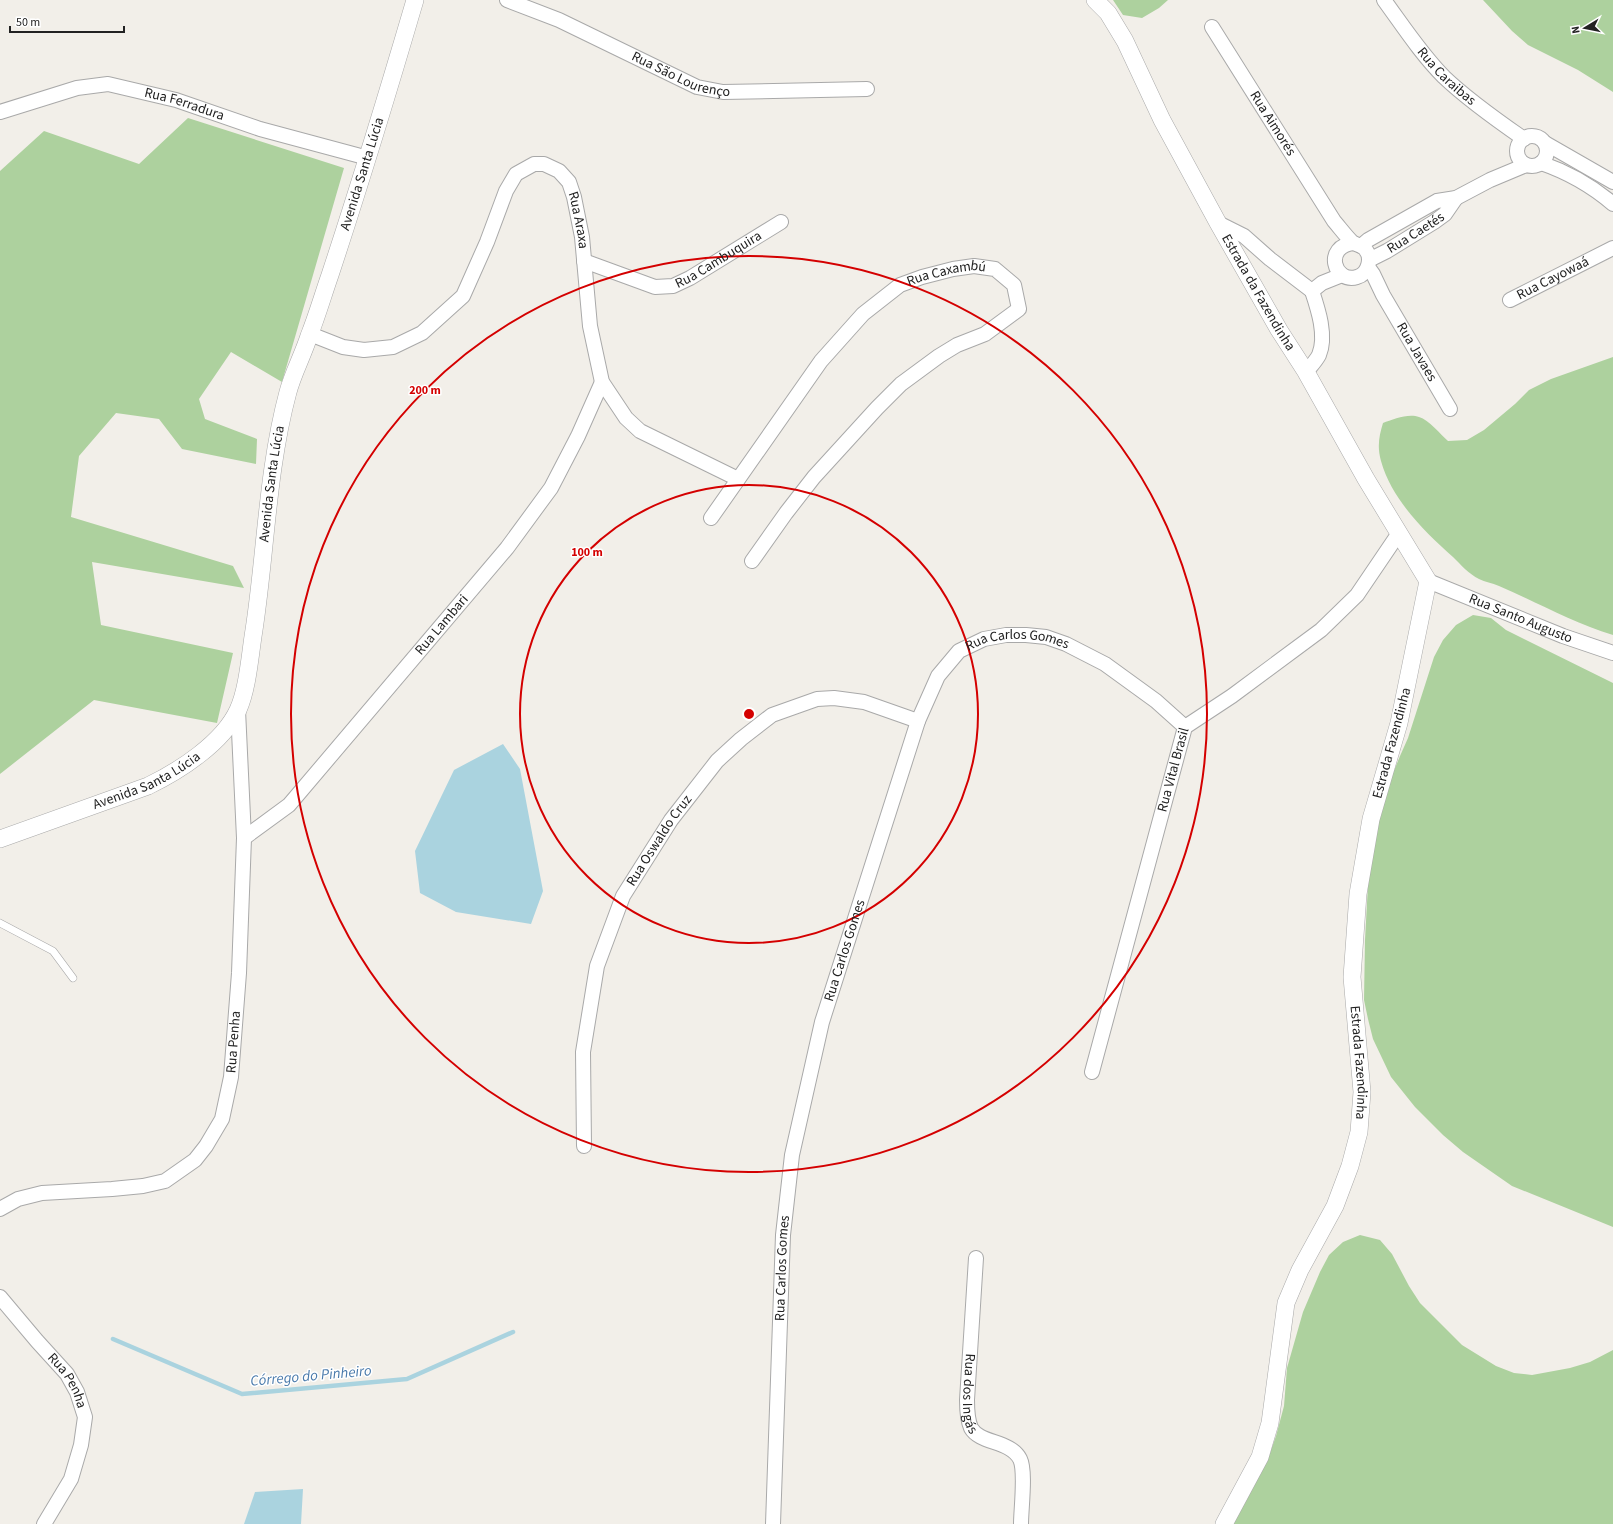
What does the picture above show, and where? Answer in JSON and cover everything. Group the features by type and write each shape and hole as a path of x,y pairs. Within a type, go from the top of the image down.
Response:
{"street":[{"name":"Avenida Santa Lúcia","path":"0,839 148,786 163,779 202,752 221,735 238,710 247,676 260,593 275,453 288,391 310,334 368,158 415,0"},
{"name":"Rua São Lourenço","path":"507,0 559,20 697,88 723,92 867,89"},
{"name":"Estrada da Fazendinha","path":"1095,0 1108,13 1125,41 1162,120 1218,223 1279,330 1306,372 1366,479 1428,582"},
{"name":"Rua Caraibas","path":"1384,0 1421,51 1444,77 1520,144"},
{"name":"Rua Aimorés","path":"1212,26 1334,221 1357,244"},
{"name":"Rua Ferradura","path":"0,112 77,88 108,84 176,100 260,129 368,158"},
{"path":"1545,143 1547,150 1546,158 1541,163 1536,166 1526,165 1521,161 1520,144 1529,136 1535,136 1613,182"},
{"name":"Rua Caetés","path":"1490,180 1520,144"},
{"path":"1541,163 1553,167 1585,184 1613,204"},
{"name":"Rua Araxa","path":"310,334 343,347 364,350 393,347 422,333 463,296 506,191 516,174 534,164 544,164 559,171 569,182 574,197 582,237 590,326 602,382 626,418 640,431 738,479"},
{"name":"Rua Caetés","path":"1357,244 1368,240 1437,202 1456,198 1490,180 1526,165"},
{"name":"Rua Caetés","path":"1368,264 1434,222 1444,214 1456,198"},
{"name":"Rua Aimorés","path":"1334,221 1340,248"},
{"name":"Rua Cambuquira","path":"584,261 655,287 673,286 690,278 781,222"},
{"path":"1218,223 1244,236 1270,259 1317,287"},
{"path":"1596,256 1613,238"},
{"path":"1306,372 1319,355 1321,345 1322,335 1317,307 1317,287 1334,262 1340,248 1346,244 1357,244 1368,254 1368,264 1363,274 1357,277 1350,278 1342,275 1337,270 1334,262"},
{"name":"Rua Cayowaá","path":"1510,300 1613,248"},
{"name":"Rua Javaes","path":"1368,264 1383,295 1450,409"},
{"name":"Rua Caxambú","path":"711,518 821,361 863,314 900,284 939,272 974,266 995,269 1014,285 1019,309 985,334 957,345 939,356 901,384 814,477 752,561"},
{"path":"1317,287 1342,275"},
{"name":"Rua Javaes","path":"1357,277 1383,295"},
{"name":"Rua Lambari","path":"244,838 289,805 507,548 551,488 578,436 602,382"},
{"name":"Rua Vital Brasil","path":"1092,1072 1185,727 1232,696 1321,630 1357,594 1399,533"},
{"name":"Rua Santo Augusto","path":"1428,582 1563,636 1613,653"},
{"name":"Estrada Fazendinha","path":"1224,1524 1260,1457 1270,1424 1286,1303 1300,1270 1335,1206 1350,1166 1359,1132 1362,1092 1352,977 1358,894 1371,819 1399,723 1428,582"},
{"name":"Rua Carlos Gomes","path":"773,1524 783,1235 792,1155 822,1022 918,721 938,676 959,651 984,639 1006,635 1046,637 1066,644 1106,664 1156,701 1185,727"},
{"name":"Rua Oswaldo Cruz","path":"584,1146 583,1052 597,966 623,896 655,844 680,808 717,761 741,739 772,715 798,704 817,699 834,698 864,702 918,721"},
{"name":"Rua Penha","path":"0,1209 18,1199 42,1193 112,1190 143,1186 165,1181 195,1160 206,1146 222,1119 231,1077 239,973 244,838 238,710"},
{"name":"Rua dos Ingás","path":"976,1258 967,1400 968,1416 972,1429 981,1436 1014,1450 1021,1460 1023,1478 1021,1524"},
{"name":"Rua Penha","path":"0,1297 67,1374 77,1392 85,1417 81,1445 71,1479 44,1524"}],"lane":[{"path":"0,923 53,951 73,978"}],"green space":[{"path":"1113,0 1168,0 1159,8 1142,18 1123,15"},
{"path":"1483,0 1613,0 1613,92 1578,70 1528,45 1512,31"},
{"path":"188,118 344,168 282,382 231,352 199,399 205,419 257,439 256,464 182,449 159,419 116,413 79,456 71,517 233,566 244,588 92,562 101,625 233,653 217,723 94,700 0,774 0,171 44,131 139,164"},
{"path":"1613,357 1613,635 1584,625 1499,586 1481,580 1468,572 1431,537 1401,502 1386,475 1381,461 1379,446 1383,423 1401,417 1411,416 1419,417 1427,421 1448,441 1467,440 1484,430 1529,390 1551,379"},
{"path":"1473,615 1491,618 1506,630 1613,683 1613,1227 1512,1186 1463,1152 1443,1135 1415,1107 1391,1077 1373,1039 1368,1019 1364,1000 1365,940 1369,866 1378,810 1408,738 1434,657 1443,640 1456,625"},
{"path":"1360,1235 1380,1240 1392,1254 1420,1303 1462,1345 1496,1366 1514,1373 1532,1375 1570,1368 1590,1362 1613,1350 1613,1524 1232,1524 1270,1453 1276,1436 1284,1406 1287,1368 1303,1312 1320,1272 1329,1255 1343,1242"}],"water":[{"path":"503,744 520,769 543,891 531,924 456,912 420,893 415,851 454,770"},
{"path":"303,1489 301,1524 244,1524 255,1492"}],"waterway":[{"name":"Córrego do Pinheiro","path":"113,1339 242,1394 407,1379 513,1332"}]}
